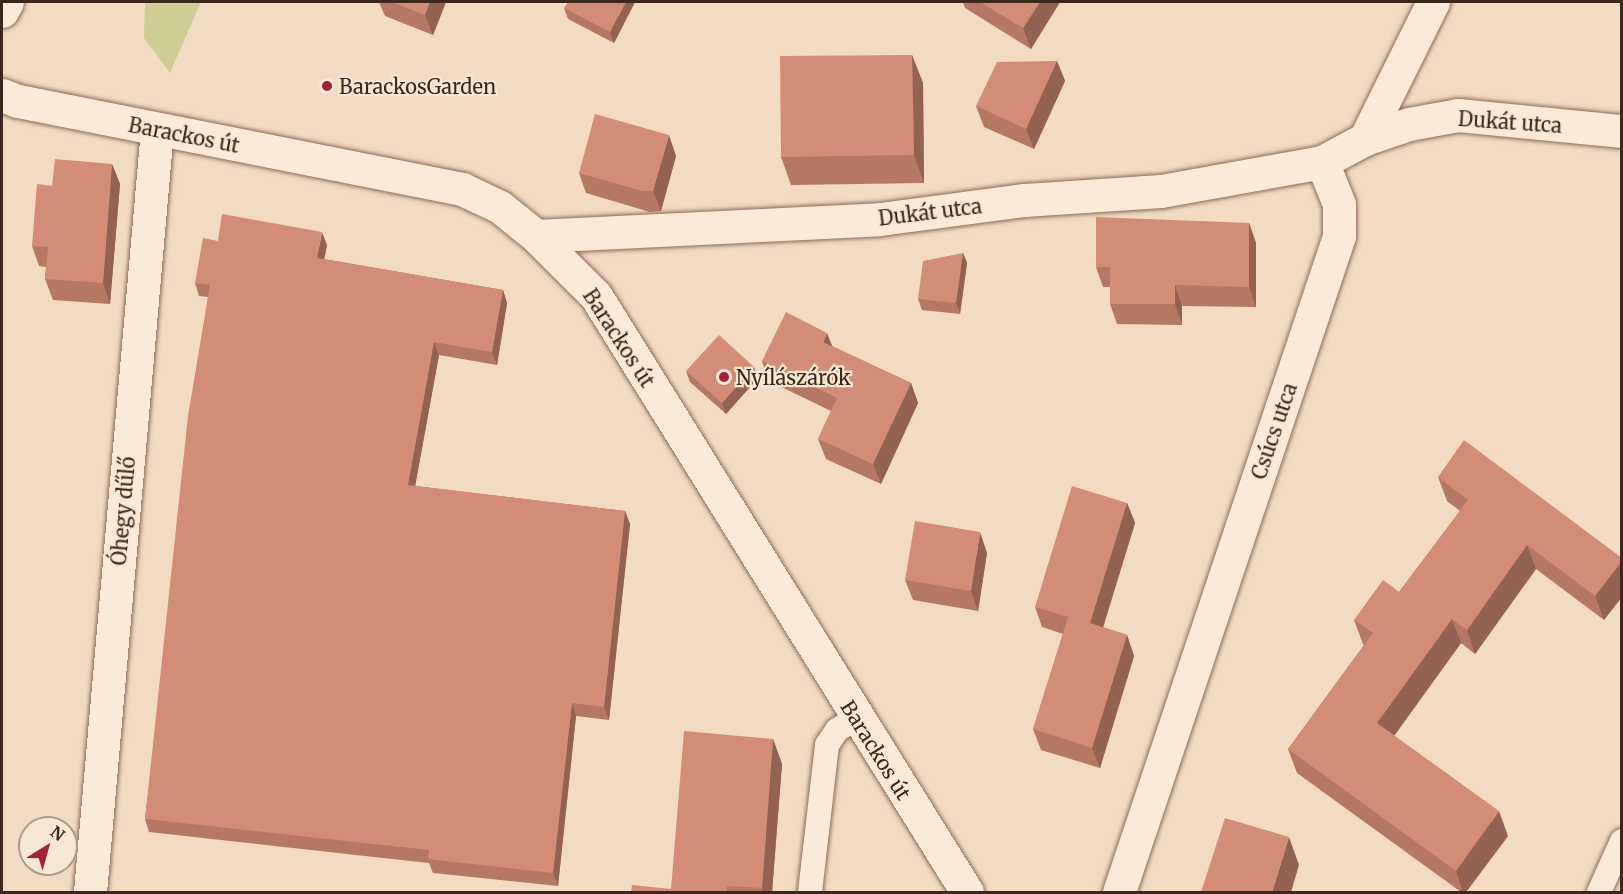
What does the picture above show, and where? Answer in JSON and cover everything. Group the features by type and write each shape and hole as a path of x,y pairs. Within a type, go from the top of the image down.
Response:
{"street":[{"path":"2,11 7,2"},
{"path":"1322,162 1365,139 1433,2"},
{"name":"Barackos út","path":"2,95 157,130 462,189 500,207 536,236 596,296 856,718 967,892"},
{"name":"Dukát utca","path":"1365,139 1409,124 1458,115 1622,131"},
{"name":"Óhegy dűlő","path":"90,892 157,130"},
{"name":"Dukát utca","path":"536,236 880,219 1025,200 1161,191 1322,162"},
{"name":"Csúcs utca","path":"1119,892 1339,236 1339,204 1322,162"}],"lane":[{"path":"810,892 827,745 837,730 856,718"},
{"path":"1599,892 1622,842"}],"shaded area":[{"path":"145,2 201,2 170,73 144,38"}],"building":[{"path":"392,2 430,2 425,15"},
{"path":"568,2 626,2 610,32 564,8"},
{"path":"980,2 1040,2 1023,28"},
{"path":"912,55 914,155 781,157 780,56"},
{"path":"1057,61 1026,129 976,106 997,62"},
{"path":"595,114 669,135 653,191 642,191 579,173"},
{"path":"55,159 112,164 103,283 45,279 48,247 32,246 37,184 52,186"},
{"path":"222,214 322,232 317,258 503,290 492,352 434,342 408,485 625,511 604,707 572,703 553,873 428,859 429,850 145,819 188,416 210,285 195,283 203,238 218,241"},
{"path":"1096,217 1249,223 1249,287 1175,285 1175,304 1110,304 1110,267 1096,267"},
{"path":"963,253 956,303 918,299 923,261"},
{"path":"786,312 827,333 823,342 911,383 873,464 818,439 837,398 762,361"},
{"path":"719,335 754,367 722,403 686,371"},
{"path":"1464,440 1622,558 1622,561 1595,596 1527,545 1467,630 1452,619 1377,723 1499,811 1456,871 1288,749 1373,633 1354,620 1383,580 1399,592 1468,500 1438,477"},
{"path":"1072,486 1127,503 1090,623 1127,635 1092,748 1033,729 1068,617 1035,607"},
{"path":"915,521 980,532 971,591 905,580"},
{"path":"684,731 773,739 762,888 727,886 727,892 631,892 632,885 671,889"},
{"path":"1225,818 1289,837 1272,892 1201,892"}],"place":[{"name":"BarackosGarden","path":"327,86"},
{"name":"Nyílászárók","path":"724,377"}]}
